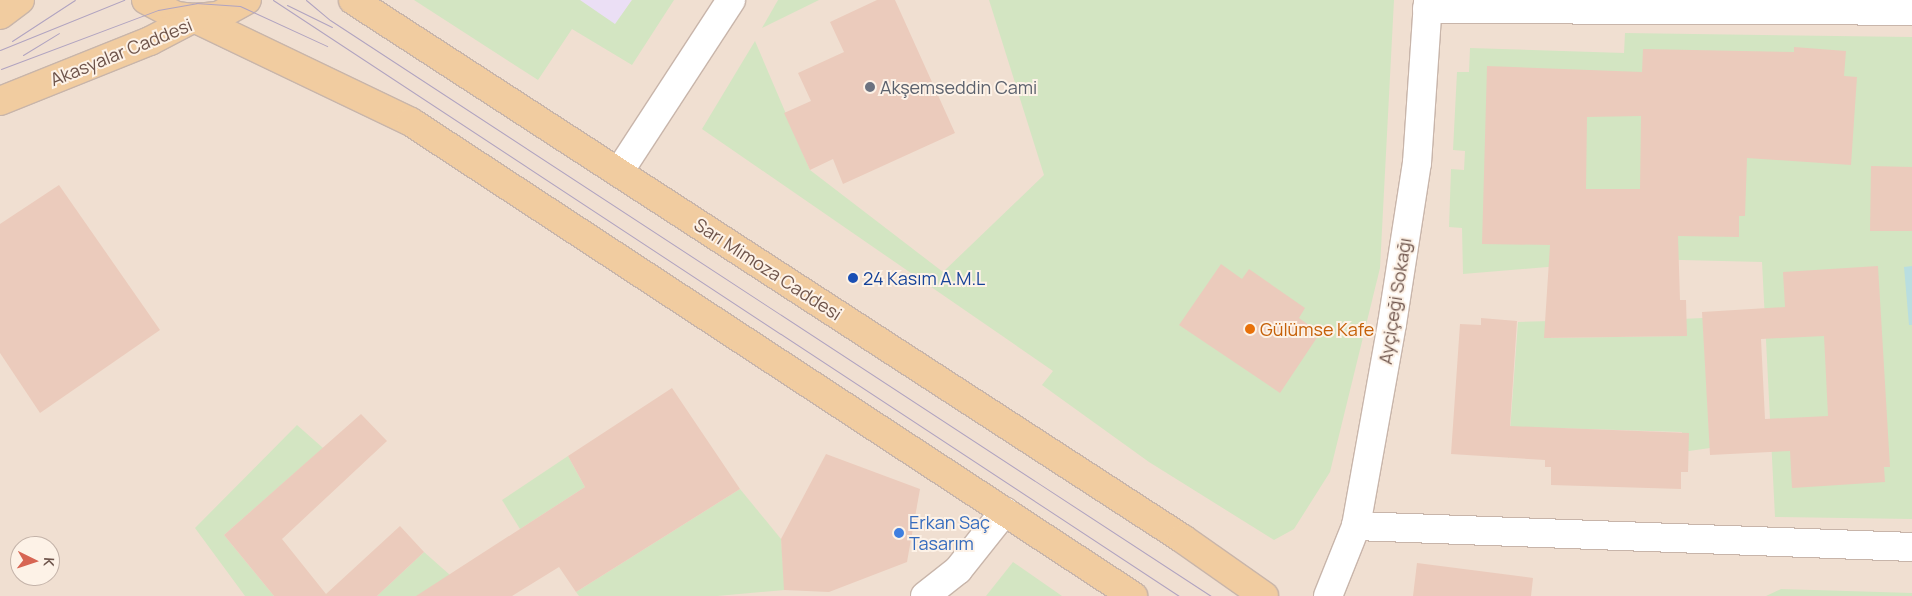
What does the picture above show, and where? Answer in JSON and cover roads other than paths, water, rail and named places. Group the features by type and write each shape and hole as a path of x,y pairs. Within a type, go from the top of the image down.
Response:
{"main road":[{"path":"0,15 20,0"},
{"path":"146,0 167,13 194,18 218,16 247,0"},
{"name":"Sarı Mimoza Caddesi","path":"353,0 1183,538 1264,596"},
{"name":"Akasyalar Caddesi","path":"0,101 150,41 194,18 294,69 411,122 1005,511"},
{"path":"1005,511 1134,596"}],"street":[{"path":"619,172 731,0"},
{"path":"1428,5 1912,11"},
{"name":"Ayçiçeği Sokağı","path":"1328,596 1356,526 1417,162 1428,5"},
{"path":"925,596 958,570 1005,511"},
{"path":"1356,526 1912,546"}],"water":[{"path":"1912,266 1912,325 1909,325 1904,267"}],"tram line":[{"path":"12,41 75,0"},
{"path":"0,50 124,0"},
{"path":"273,0 1179,596"},
{"path":"306,0 330,20 1211,596"},
{"path":"1,69 158,10 196,3 240,6 327,46"},
{"path":"287,5 332,27"},
{"path":"23,55 59,33"}],"place":[{"name":"Akşemseddin Cami","path":"870,87"},
{"name":"24 Kasım A.M.L","path":"853,278"},
{"name":"Gülümse Kafe","path":"1250,329"},
{"name":"Erkan Saç Tasarım","path":"899,533"}]}
